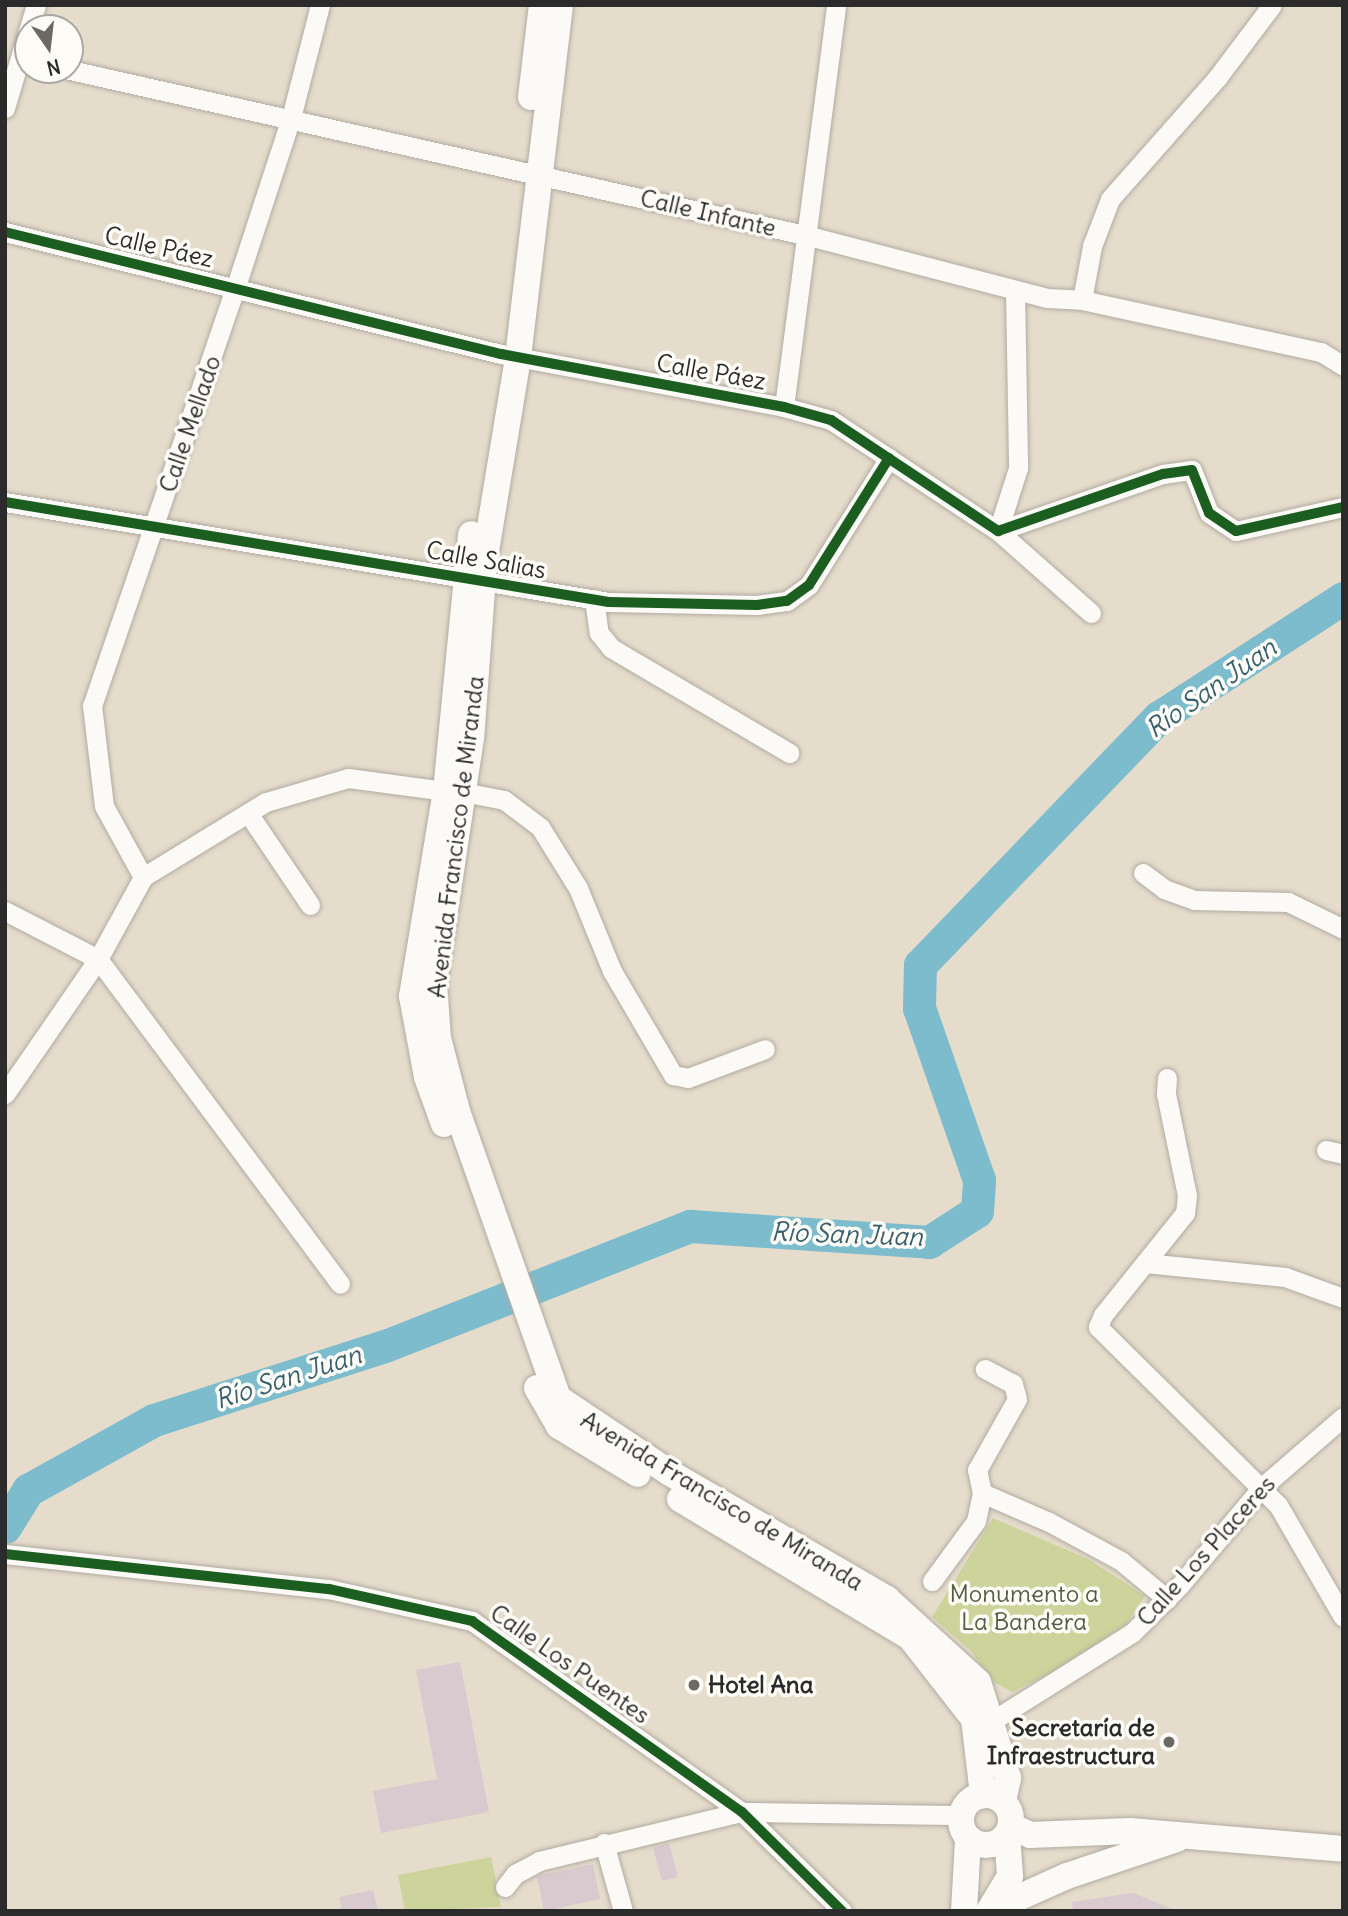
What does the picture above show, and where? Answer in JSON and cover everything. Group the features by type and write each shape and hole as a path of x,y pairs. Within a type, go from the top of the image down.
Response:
{"main road":[{"name":"Avenida Francisco de Miranda","path":"542,5 531,173 510,356 473,579 454,791 412,996 427,1077 485,1216 559,1426 910,1637 974,1719 1001,1814 1010,1875 989,1911"},
{"name":"Avenida Francisco de Miranda","path":"531,173 561,5"},
{"name":"Avenida Francisco de Miranda","path":"542,1382 571,1410 887,1599 978,1682 992,1721 1007,1778 1001,1814"},
{"path":"964,1911 964,1827 968,1802 1001,1814 1030,1835 1130,1831 1343,1849"},
{"path":"964,1827 993,1845 1001,1814"},
{"path":"989,1911 1067,1876 1187,1836"}],"street":[{"name":"Calle Mellado","path":"143,877 104,806 92,706 156,525 291,118 320,5"},
{"path":"784,407 809,236 836,5"},
{"path":"1082,300 1092,246 1110,199 1217,78 1272,5"},
{"name":"Calle Infante","path":"84,73 809,236 1015,290 1082,300 1321,352 1343,366"},
{"path":"5,108 14,74"},
{"name":"Calle Páez","path":"5,232 236,286 510,356 784,407 831,420 998,531 1091,613"},
{"path":"998,531 1018,468 1015,290"},
{"name":"Calle Salias","path":"5,502 594,599 757,606 787,601 809,585 889,458"},
{"path":"998,531 1163,474 1192,470 1209,513 1236,531 1343,507"},
{"path":"594,599 599,634 611,648 789,753"},
{"path":"5,1094 98,959 143,877 266,802 348,778 504,800 540,827 578,888 612,971 673,1075 688,1078 765,1049"},
{"path":"248,813 310,905"},
{"path":"1143,873 1164,889 1194,900 1288,902 1343,929"},
{"path":"5,911 98,959 340,1284"},
{"path":"1167,1078 1166,1094 1187,1195 1185,1213 1098,1327 1278,1505 1343,1617"},
{"path":"1145,1263 1285,1277 1343,1298"},
{"path":"932,1581 976,1521 982,1493 977,1470 982,1454 1017,1399 1013,1384 985,1369"},
{"name":"Calle Los Placeres","path":"992,1721 1132,1633 1167,1599 1261,1488 1343,1417"},
{"path":"982,1493 1049,1522 1121,1561 1167,1599"},
{"name":"Calle Los Puentes","path":"5,1554 330,1589 472,1620 742,1812 842,1911"},
{"path":"505,1887 515,1874 539,1861 604,1843 742,1812 964,1827"},
{"path":"604,1843 623,1911"}],"green space":[{"name":"Monumento a La Bandera","path":"993,1518 1088,1559 1145,1596 1126,1624 1055,1671 1012,1692 994,1682 970,1650 932,1617"},
{"path":"491,1857 501,1907 405,1911 398,1875"}],"building":[{"path":"460,1662 489,1812 381,1833 373,1791 437,1779 416,1670"},
{"path":"669,1843 678,1877 662,1881 653,1848"},
{"path":"593,1864 600,1899 544,1911 537,1876"},
{"path":"373,1890 378,1911 342,1911 339,1897"},
{"path":"1133,1893 1177,1911 1073,1911 1072,1902"}],"waterway":[{"name":"Río San Juan","path":"5,1527 28,1490 154,1420 385,1346 690,1226 929,1242 977,1211 979,1180 919,1008 920,965 1159,717 1343,598"}],"cycle path":[{"path":"5,232 501,354 784,407 831,420 998,531 1163,474 1192,470 1209,513 1236,531 1343,507"},
{"path":"5,502 609,602 757,605 787,601 809,585 889,458"},
{"path":"5,1554 329,1589 472,1621 742,1812 842,1911"}],"place":[{"name":"Hotel Ana","path":"694,1685"},
{"name":"Secretaría de Infraestructura","path":"1169,1742"}]}
